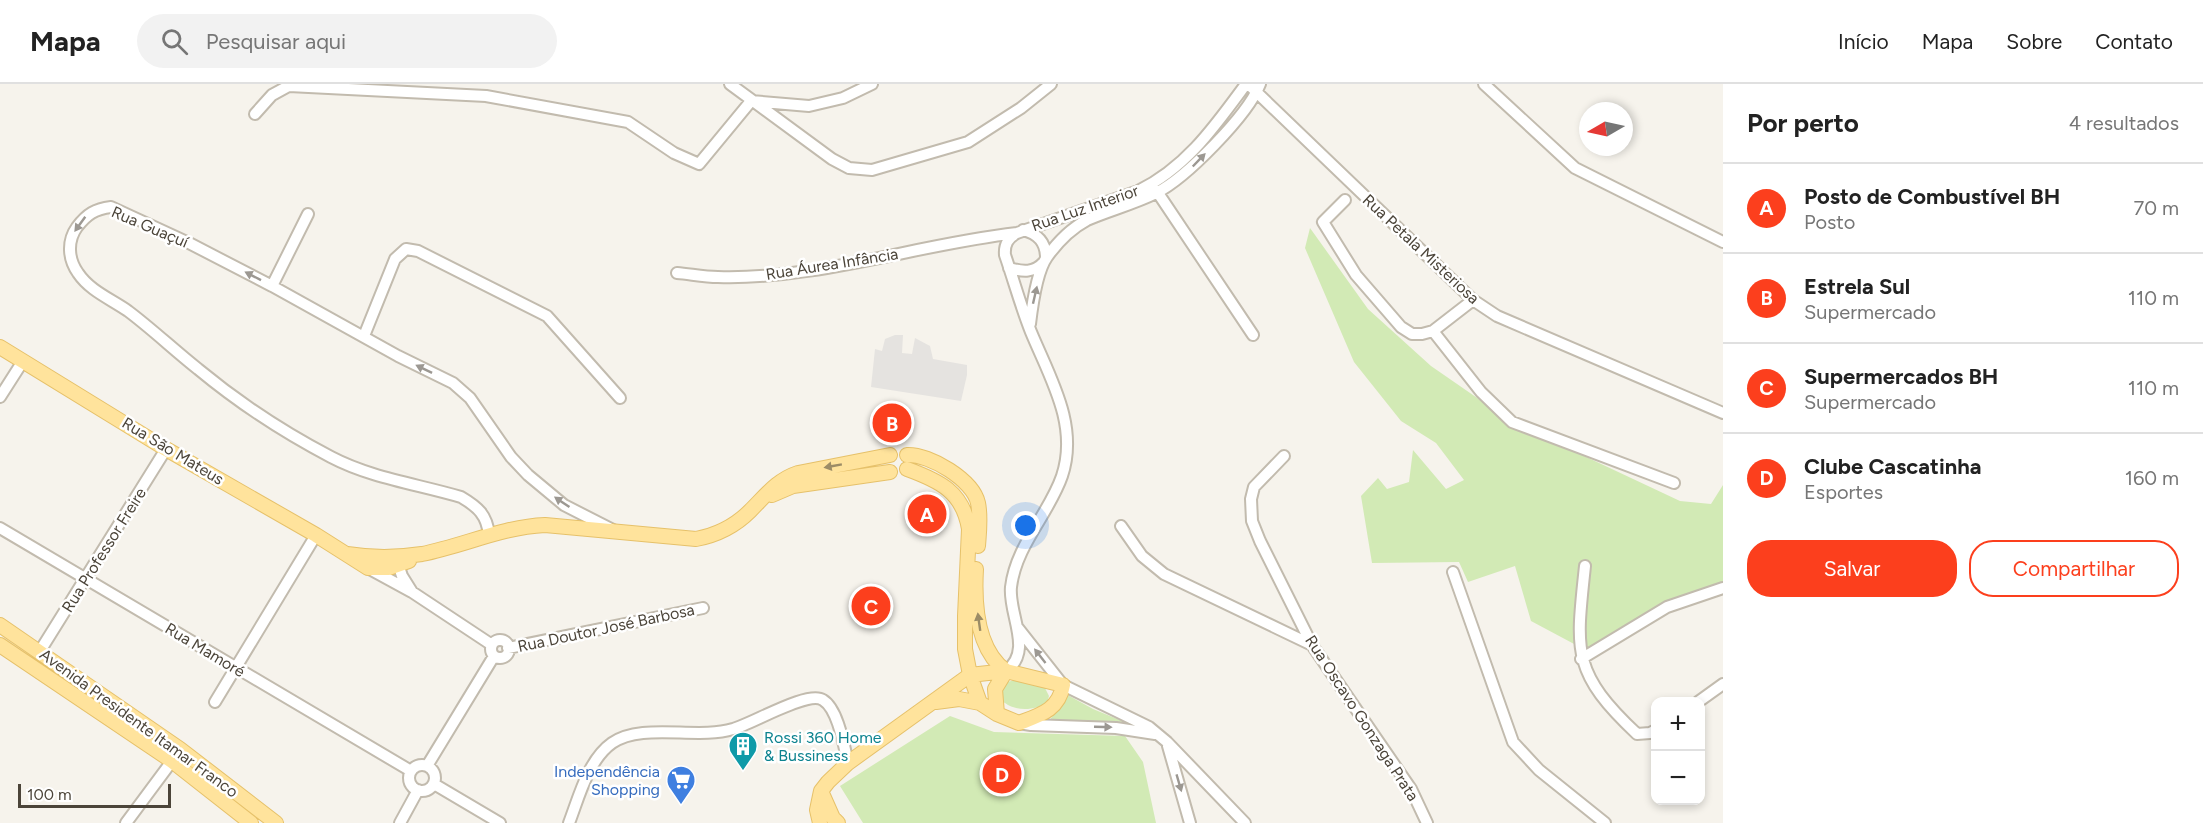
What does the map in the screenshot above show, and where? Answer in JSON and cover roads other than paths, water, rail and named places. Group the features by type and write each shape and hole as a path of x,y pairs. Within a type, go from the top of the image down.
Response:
{"main road":[{"name":"Rua São Mateus","path":"0,346 368,568"},
{"path":"368,568 380,569 397,561 489,535 545,525 696,539 717,534 735,523 779,482 792,475 901,452 907,462 947,488 958,499 967,517 969,529 965,649 959,672 950,690"},
{"path":"890,455 887,464 890,472"},
{"path":"757,503 779,490 793,486 890,472 898,474 907,462 917,455 940,463 970,488 976,498 980,521 975,578 981,634 988,654 997,665 1006,671 1063,685 1056,702 1047,712 1019,723 997,714 980,703 945,699 934,702"},
{"path":"347,554 397,561"},
{"name":"Avenida Presidente Itamar Franco","path":"0,625 180,749 276,823"},
{"path":"0,638 25,655 36,656 40,651"},
{"name":"Avenida Presidente Itamar Franco","path":"0,645 172,761 251,823"},
{"path":"965,649 970,675 980,703"},
{"path":"820,823 817,810 821,791 848,763 970,675 1006,671"},
{"path":"997,714 995,690 1006,671"},
{"path":"821,791 833,818 838,823"}],"street":[{"path":"730,84 832,159 849,168 872,170 968,142 1021,108 1051,84"},
{"path":"751,101 809,106 843,98 872,84"},
{"name":"Rua Petala Misteriosa","path":"1247,84 1258,88 1473,300 1497,316 1723,413"},
{"name":"Rua Luz Interior","path":"1020,231 1138,191 1155,188 1211,132 1247,84"},
{"path":"1484,84 1575,168 1723,242"},
{"path":"255,114 272,95 290,85 486,96 628,122 674,153 699,164 751,101"},
{"name":"Rua Luz Interior","path":"1045,260 1075,228 1087,220 1190,169 1228,129 1258,88"},
{"path":"1155,188 1253,335"},
{"path":"1346,200 1323,222 1356,274 1401,327 1412,334 1433,331 1473,300"},
{"name":"Rua Guaçuí","path":"489,535 486,517 461,496 371,474 332,458 261,416 206,376 128,311 88,286 76,272 69,251 74,232 86,215 111,207 189,243 398,356 453,383 470,398 511,457 528,475 564,505 614,530"},
{"path":"272,286 308,214"},
{"path":"1030,329 1031,314 1045,260 1046,247 1034,234 1020,231 1005,244 1005,255 1030,329 1065,416 1067,454 1062,477 1016,564 1011,608 1018,627 1063,685 1149,727 1245,823"},
{"name":"Rua Áurea Infância","path":"677,273 718,277 796,272 1020,231"},
{"path":"985,236 1005,255"},
{"path":"364,336 395,259 406,249 418,251 547,316 620,398"},
{"path":"1009,268 1028,271 1040,267 1045,260"},
{"path":"1433,331 1481,392 1512,422 1674,483"},
{"path":"0,397 23,361"},
{"name":"Rua Professor Freire","path":"40,651 166,448"},
{"name":"Rua Oscavo Gonzaga Prata","path":"1284,456 1254,487 1251,500 1252,521 1312,645 1410,789 1427,823"},
{"path":"1121,526 1142,556 1164,574 1312,645"},
{"name":"Rua Mamoré","path":"0,528 411,771"},
{"path":"215,702 316,535"},
{"path":"397,561 412,592"},
{"path":"1585,566 1578,629 1581,659 1593,686 1614,712 1637,734 1651,733"},
{"path":"368,568 412,592 493,650 427,766"},
{"path":"1453,572 1513,742 1539,770 1605,823"},
{"path":"1581,659 1667,607 1723,588"},
{"name":"Rua Doutor José Barbosa","path":"493,650 500,658 505,656 508,648 703,608"},
{"path":"1006,671 1016,663 1018,658 1018,627"},
{"path":"1705,697 1723,684"},
{"path":"569,823 591,769 612,744 634,733 718,733 735,729 805,699 818,698 825,701 836,718 848,763"},
{"path":"1019,723 1116,728 1163,739"},
{"path":"1163,739 1190,823"},
{"path":"126,823 180,749"},
{"path":"420,765 427,766 434,772 434,784 426,790 418,790 411,784 411,771 420,765"},
{"path":"434,784 500,823"},
{"path":"400,823 418,790"}],"place":[{"name":"Estrela Sul","path":"892,423"},
{"name":"Posto de Combustível BH","path":"927,514"},
{"name":"Supermercados BH","path":"871,606"},
{"name":"Rossi 360 Home & Bussiness","path":"743,772"},
{"name":"Clube Cascatinha","path":"1002,774"},
{"name":"Independência Shopping","path":"681,806"}]}
